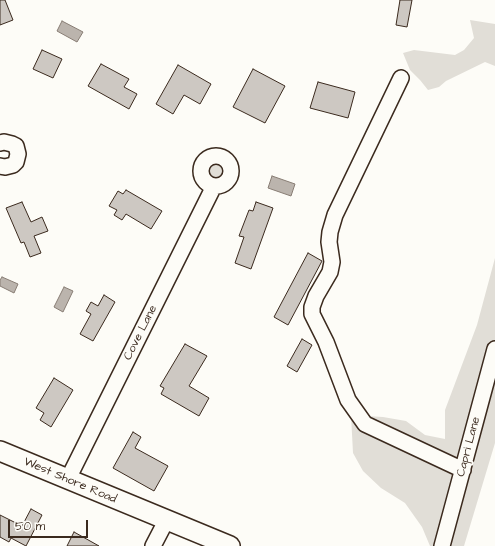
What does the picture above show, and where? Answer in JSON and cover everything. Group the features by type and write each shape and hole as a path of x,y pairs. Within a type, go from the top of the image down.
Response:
{"main road":[{"name":"West Shore Road","path":"0,451 166,521 230,546"}],"street":[{"path":"401,78 335,215 329,242 332,262 330,272 316,296 312,307 312,314 326,342 348,400 365,424 463,470"},
{"path":"0,143 4,142 16,146 18,154 16,162 13,165 5,167 0,166"},
{"name":"Cove Lane","path":"68,479 214,186"},
{"name":"Capri Lane","path":"442,546 495,349"},
{"path":"154,546 166,521"}],"shaded area":[{"path":"470,20 495,24 495,66 485,62 446,81 439,87 428,90 410,70 403,53 414,50 455,55 464,50 474,38"},
{"path":"62,21 83,32 77,42 57,31"},
{"path":"217,161 224,164 227,171 224,178 217,181 210,178 207,171 210,164"},
{"path":"272,176 295,184 291,196 268,188"},
{"path":"495,258 495,443 464,546 430,546 422,527 405,503 381,488 363,471 353,453 351,415 383,417 406,421 425,435 445,439 445,410 477,325"},
{"path":"2,277 18,284 14,293 0,286 0,280"},
{"path":"64,287 73,291 63,312 54,307"}],"building":[{"path":"0,0 5,0 13,20 0,25"},
{"path":"400,0 412,0 407,27 396,25"},
{"path":"42,50 62,59 53,78 33,69"},
{"path":"101,64 129,79 124,87 137,94 129,109 88,86"},
{"path":"178,65 211,84 200,104 184,95 173,114 156,104"},
{"path":"253,69 285,86 265,123 233,107"},
{"path":"318,82 355,92 348,118 310,108"},
{"path":"126,190 162,211 151,229 126,214 122,220 114,215 117,210 109,206 118,191 123,194"},
{"path":"22,202 31,222 42,217 48,231 34,236 41,253 30,257 24,242 21,243 6,208"},
{"path":"256,202 273,208 251,269 235,263 244,237 239,236 249,210 253,211"},
{"path":"308,253 322,261 288,325 274,317"},
{"path":"104,295 115,302 93,341 80,334 91,314 86,311 91,302 98,306"},
{"path":"302,339 312,345 297,372 287,366"},
{"path":"185,344 207,356 189,386 209,398 199,416 161,394 164,388 160,386"},
{"path":"54,378 73,390 51,427 40,420 44,413 36,408"},
{"path":"133,432 141,437 135,448 168,466 154,491 113,468"},
{"path":"31,509 42,515 26,546 11,538 9,542 0,537 0,515 22,526"},
{"path":"74,532 99,546 67,546"}]}
